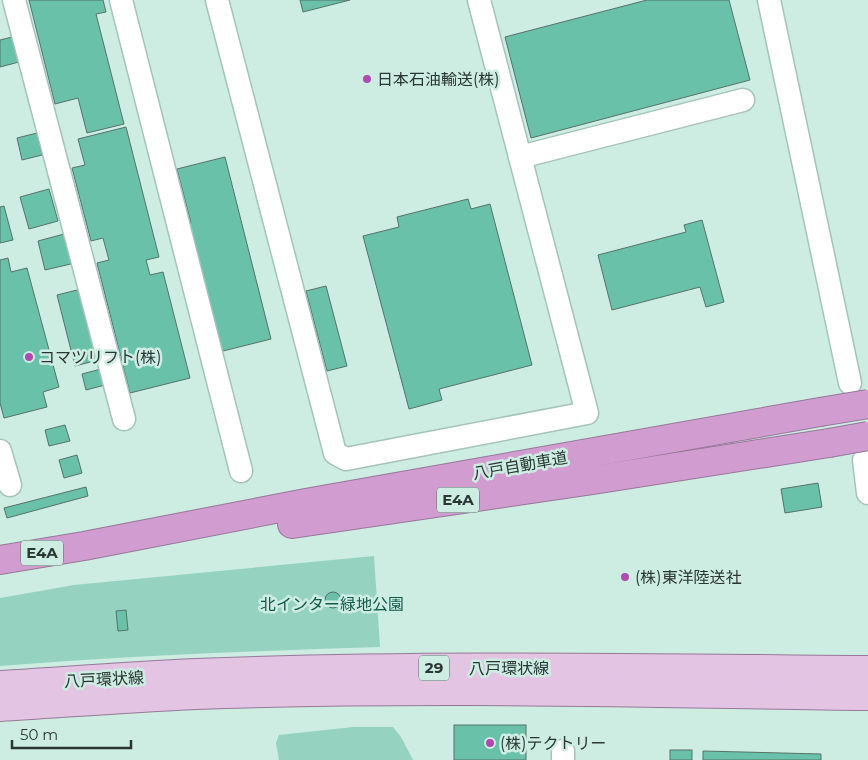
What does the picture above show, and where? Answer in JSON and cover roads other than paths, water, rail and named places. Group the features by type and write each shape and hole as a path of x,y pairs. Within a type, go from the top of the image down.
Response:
{"highway":[{"name":"八戸自動車道","path":"0,560 84,546 306,503 868,404"},
{"name":"八戸自動車道","path":"84,546 311,522 830,443 866,448"}],"main road":[{"name":"八戸環状線","path":"0,685 195,673 313,670 617,667 868,670"},
{"name":"八戸環状線","path":"0,707 195,695 312,693 618,692 868,696"}],"street":[{"path":"14,0 124,419"},
{"path":"121,0 241,470"},
{"path":"217,0 335,453 346,459 587,413 479,0"},
{"path":"770,0 850,383"},
{"path":"520,157 743,100"},
{"path":"866,448 868,493"},
{"path":"0,452 10,485"}],"place":[{"name":"日本石油輸送(株)","path":"367,79"},
{"name":"コマツリフト(株)","path":"29,357"},
{"name":"(株)東洋陸送社","path":"625,577"},
{"name":"(株)テクトリー","path":"490,743"}],"park label":[{"name":"北インター緑地公園","path":"332,604"}]}
